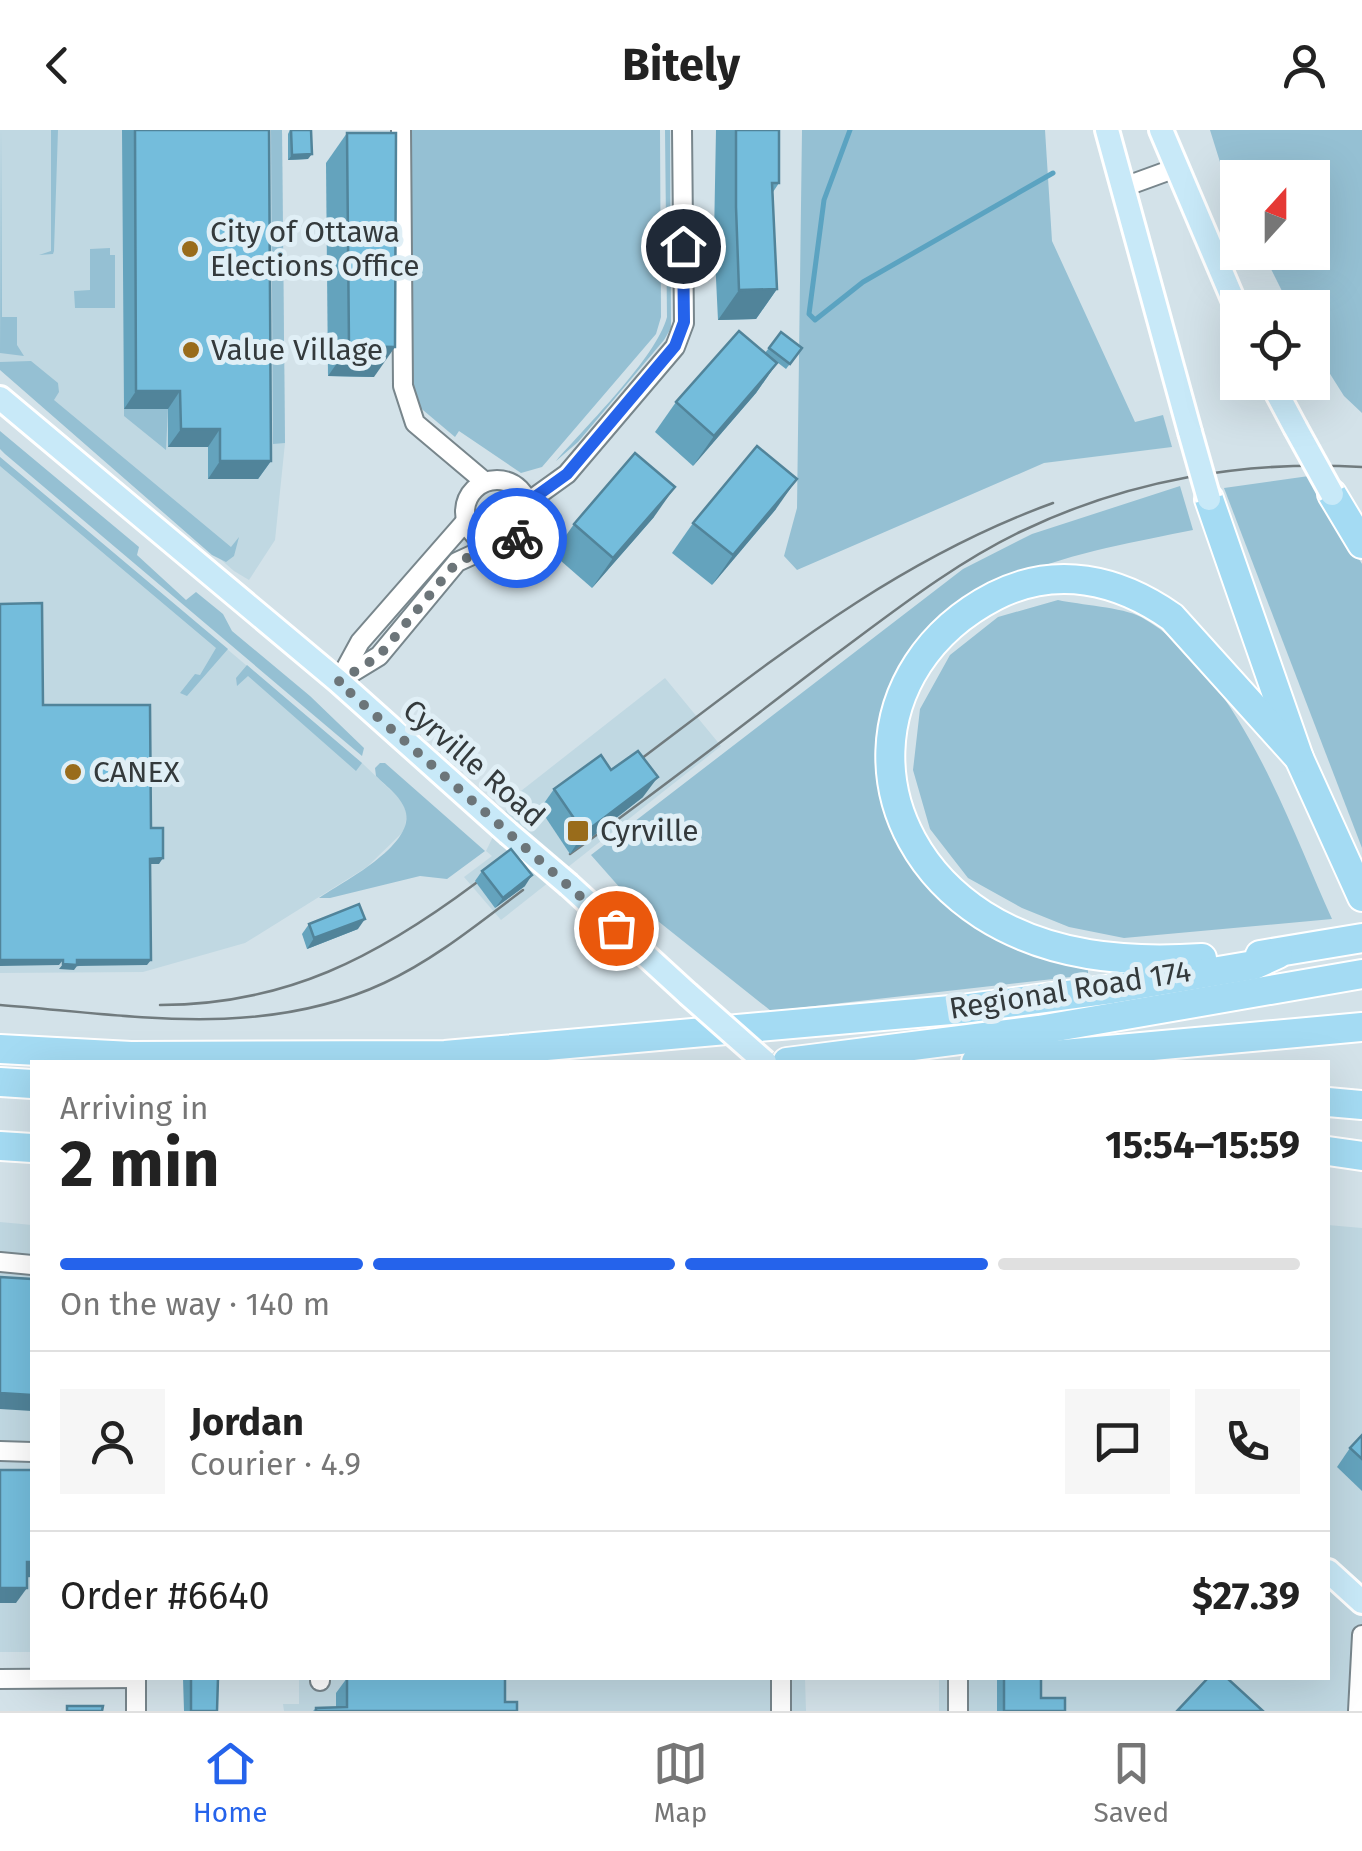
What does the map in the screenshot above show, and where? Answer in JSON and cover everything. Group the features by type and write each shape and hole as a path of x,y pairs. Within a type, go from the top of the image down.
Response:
{"highway":[{"path":"1332,494 1362,544"},
{"path":"1209,499 1298,758 1362,897"},
{"path":"1298,758 1172,617 1124,590 1075,578 1027,582 976,606 944,629 909,679 891,737 890,776 908,834 946,886 1003,927 1047,946 1094,956 1169,960 1278,954 1362,938"},
{"path":"0,1049 131,1056 304,1058 480,1052 962,1009 1254,965 1278,954"},
{"name":"Regional Road 174","path":"803,1060 1039,1030 1362,974"},
{"path":"998,1060 1362,1027"},
{"path":"0,1082 30,1084"},
{"path":"1330,1102 1362,1105"},
{"path":"0,1146 30,1148"},
{"path":"1330,1150 1362,1156"}],"main road":[{"path":"1107,130 1209,499"},
{"path":"1162,130 1229,290"},
{"name":"Cyrville Road","path":"0,398 338,682 763,1060"},
{"path":"1281,400 1332,494"},
{"path":"1330,1572 1362,1602"}],"street":[{"path":"400,130 403,386 414,423 485,482"},
{"path":"528,502 567,474 675,346 684,322 682,130"},
{"path":"1121,188 1176,168"},
{"path":"338,682 379,656 457,562 518,537 529,515 528,502 512,484 500,480 485,482 468,497 464,509 466,522 482,541 494,545"},
{"path":"338,682 360,642 466,522"},
{"path":"0,1262 30,1265"},
{"path":"0,1451 30,1452"},
{"path":"1358,1711 1362,1635"},
{"path":"0,1680 30,1680"},
{"path":"136,1680 136,1711"},
{"path":"781,1680 781,1711"},
{"path":"958,1680 958,1711"}],"shaded area":[{"path":"0,130 282,130 285,443 275,540 249,580 0,367"},
{"path":"1,130 2,317 17,317 17,345 24,356 0,353"},
{"path":"51,130 58,130 54,251 39,255 51,251"},
{"path":"271,130 282,130 285,443 273,444"},
{"path":"411,130 660,130 661,317 656,334 542,467 521,473 459,431 455,437 417,405 410,384"},
{"path":"665,130 670,130 671,328 578,442 556,461 635,371 667,317"},
{"path":"802,130 1045,130 1052,241 1135,422 1163,415 1172,447 1044,463 797,570 784,556 797,508"},
{"path":"1210,130 1362,130 1362,413 1344,396 1330,374 1330,290 1282,290 1272,270 1330,270 1330,160 1220,162"},
{"path":"110,248 110,255 115,255 115,308 75,308 74,291 90,290 90,249"},
{"path":"31,361 58,383 59,392 54,400 231,547 239,537 234,556 226,562 212,555 0,370 0,362"},
{"path":"124,409 168,409 166,450 124,416"},
{"path":"0,431 139,547 137,555 186,600 196,592 223,614 232,631 310,696 364,748 362,756 5,454 0,449"},
{"path":"0,457 362,763 402,801 407,815 404,831 367,867 245,943 143,972 0,973"},
{"path":"0,457 228,649 187,696 180,693 195,674 200,675 216,648 0,466"},
{"path":"1309,476 1362,564 1362,848 1224,488"},
{"path":"1180,486 1193,530 1045,565 997,584 953,609 917,641 891,682 879,733 878,768 883,801 894,832 912,862 1088,966 1088,975 771,1011 629,898 591,855 963,569 1032,534"},
{"path":"1058,600 1141,617 1175,642 1206,673 1256,752 1332,919 1124,938 1069,927 1022,908 968,878 930,829 913,770 920,709 950,655 998,617"},
{"path":"247,665 362,763 356,771 248,676 237,686 236,678"},
{"path":"665,678 721,746 501,920 464,877 492,856 486,851 512,798"},
{"path":"385,763 485,851 447,879 420,876 319,898 374,862 399,838 405,825 402,802 376,776 375,768"},
{"path":"0,1222 30,1225 30,1652 0,1652"},
{"path":"1330,1225 1362,1228 1362,1711 939,1711 939,1680 1330,1680"},
{"path":"299,1680 805,1680 806,1711 284,1711 283,1704 299,1704"}],"building":[{"path":"135,130 269,130 271,461 220,461 220,429 181,429 180,391 136,391"},
{"path":"291,130 311,130 312,154 292,155"},
{"path":"736,130 779,130 779,183 772,183 777,289 739,290"},
{"path":"347,133 396,133 395,347 349,346"},
{"path":"739,331 777,363 714,436 676,402"},
{"path":"781,332 802,348 790,364 769,348"},
{"path":"757,446 797,479 733,555 693,523"},
{"path":"635,453 675,487 613,558 574,524"},
{"name":"CANEX","path":"42,603 43,705 150,705 151,828 163,828 163,858 150,859 151,960 77,960 77,965 63,964 63,960 0,960 0,604"},
{"path":"638,751 658,777 584,833 554,789 601,755 611,770"},
{"path":"511,849 532,875 503,898 482,871"},
{"path":"359,904 365,919 314,938 309,924"},
{"path":"0,1277 30,1279 30,1395 0,1393"},
{"path":"1362,1435 1362,1459 1350,1448"},
{"path":"0,1470 30,1470 27,1588 0,1588"},
{"path":"191,1680 218,1680 217,1711 191,1711"},
{"path":"347,1680 505,1680 505,1702 517,1702 517,1711 316,1711 347,1707"},
{"path":"1004,1680 1041,1680 1041,1698 1065,1698 1065,1711 1004,1711"},
{"path":"1206,1680 1229,1680 1263,1711 1177,1711"},
{"path":"67,1706 103,1706 102,1711 67,1711"}],"waterway":[{"path":"850,130 824,200 809,314 815,320 863,282 1053,173"}],"tram line":[{"path":"570,854 901,606 972,558 1022,531 1103,498 1188,477 1274,467 1362,467"},
{"path":"625,771 778,656 882,587 993,527 1053,503"},
{"path":"160,1005 249,996 328,972 403,933 476,883"},
{"path":"0,1005 195,1019 291,1012 338,1001 403,974 523,890"}],"way so far":[{"path":"517,538 457,562 379,656 338,682 616,928"}],"place":[{"name":"City of Ottawa Elections Office","path":"190,249"},
{"name":"Value Village","path":"191,350"},
{"name":"CANEX","path":"73,772"},
{"name":"Cyrville","path":"578,831"}],"route":[{"path":"517,538 526,527 528,502 567,474 675,346 684,322 683,246"}]}
